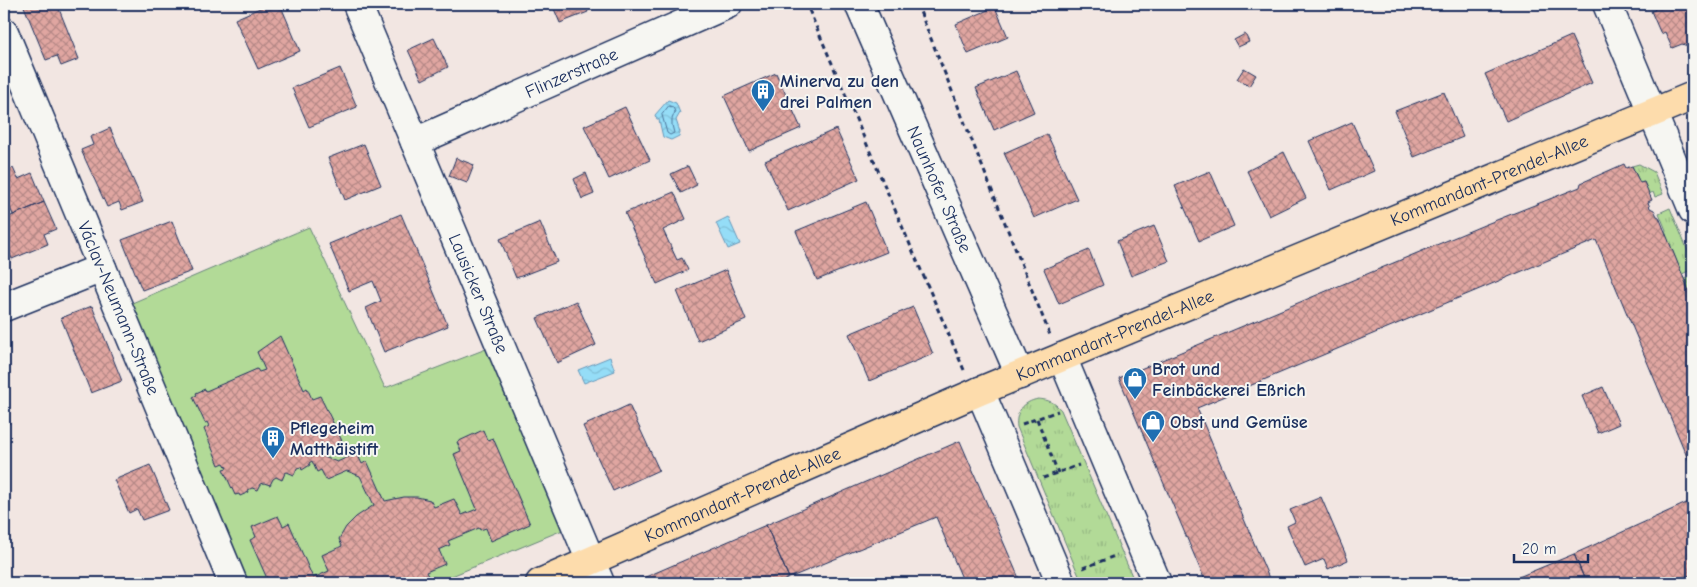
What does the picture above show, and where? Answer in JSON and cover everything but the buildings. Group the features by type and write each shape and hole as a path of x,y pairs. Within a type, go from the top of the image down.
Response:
{"main road":[{"name":"Kommandant-Prendel-Allee","path":"540,583 596,572 980,391 1693,96"}],"street":[{"name":"Lausicker Straße","path":"357,4 596,572"},
{"name":"Flinzerstraße","path":"415,142 728,4"},
{"name":"Naunhofer Straße","path":"860,4 1020,375"},
{"path":"1607,4 1693,210"},
{"name":"Václav-Neumann-Straße","path":"4,32 233,583"},
{"path":"4,307 102,268"},
{"path":"1062,357 1157,583"},
{"path":"980,391 1060,580"}],"path":[{"path":"917,4 1049,333"},
{"path":"809,10 962,368"},
{"path":"998,434 1081,403"},
{"path":"1037,419 1058,473"},
{"path":"1020,486 1104,456"},
{"path":"1060,580 1141,546"}],"green space":[{"path":"1639,164 1654,172 1663,194 1655,197 1653,192 1649,194 1644,182 1640,183 1632,166"},
{"path":"1670,208 1693,263 1693,269 1682,274 1659,213"},
{"path":"309,227 385,388 486,349 565,529 435,583 248,583 132,303"},
{"path":"1693,275 1693,300 1684,279"},
{"path":"1693,300 1693,314 1689,302"},
{"path":"1038,399 1051,402 1061,410 1135,583 1082,583 1017,427 1017,417 1021,408"}],"water":[{"path":"668,100 676,103 680,113 676,120 680,132 679,136 671,140 663,137 659,120 655,115"},
{"path":"728,217 740,244 728,249 716,223"},
{"path":"610,357 615,371 584,383 578,370"}],"place":[{"name":"Minerva zu den drei Palmen","path":"763,112"},
{"name":"Brot und Feinbäckerei Eßrich","path":"1135,400"},
{"name":"Obst und Gemüse","path":"1153,443"},
{"name":"Pflegeheim Matthäistift","path":"273,459"}]}
